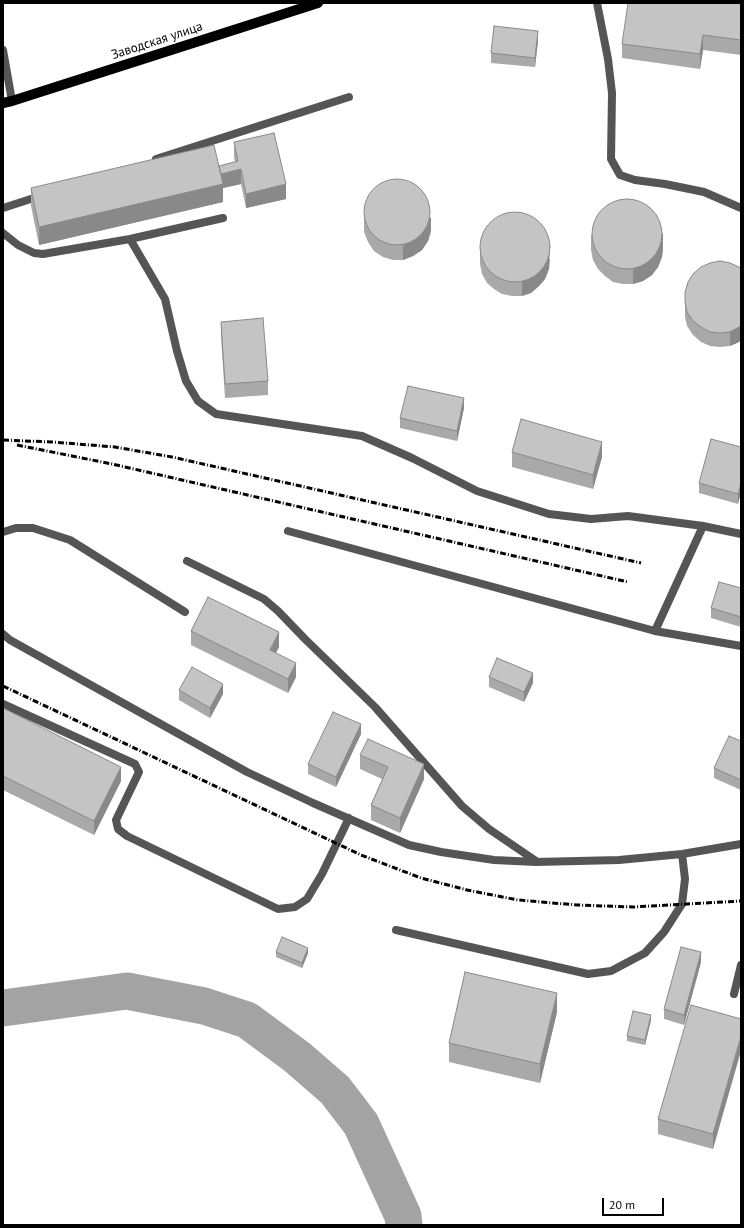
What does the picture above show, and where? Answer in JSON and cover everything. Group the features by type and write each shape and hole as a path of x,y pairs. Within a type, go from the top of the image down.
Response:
{"main road":[{"name":"Заводская улица","path":"8,102 318,3"}],"lane":[{"path":"597,3 608,59 612,93 611,159 620,175 635,180 704,192 741,208"},
{"path":"3,50 8,102"},
{"path":"146,162 349,97"},
{"path":"3,208 48,194"},
{"path":"3,233 18,245 34,253 43,254 130,239 223,218"},
{"path":"130,239 165,299 177,351 186,381 198,401 216,414 362,436 412,458 477,491 549,514 590,519 628,516 703,526 741,534"},
{"path":"655,631 703,526"},
{"path":"3,532 16,528 33,528 70,540 185,612"},
{"path":"288,531 655,631 741,646"},
{"path":"187,561 264,599 278,611 375,707 462,806 490,829 536,862"},
{"path":"3,634 10,640 248,772 313,803 409,845 441,852 494,860 536,862 619,860 682,854 741,844"},
{"path":"3,704 135,764 139,772 116,820 118,829 127,836 278,909 295,907 307,898 322,874 349,818"},
{"path":"396,930 588,974 611,971 646,953 664,932 682,904 685,879 682,854"},
{"path":"734,994 741,965"}],"building":[{"path":"628,3 741,3 741,40 703,35 700,54 622,44"},
{"path":"494,26 538,31 535,58 491,53"},
{"path":"274,133 286,184 246,194 241,169 221,174 219,166 238,161 234,142"},
{"path":"214,145 223,184 39,227 31,188"},
{"path":"390,179 404,179 416,184 425,193 430,205 428,225 421,236 404,245 390,245 378,240 369,231 364,219 364,205 369,193 378,184"},
{"path":"620,199 634,199 647,205 656,214 660,220 662,234 660,248 652,259 641,267 634,269 620,269 613,267 602,259 594,248 592,241 592,227 594,220 602,209 613,201"},
{"path":"515,212 528,215 540,222 547,234 550,247 547,260 540,272 528,279 515,282 502,279 490,272 483,260 480,247 483,234 490,222 502,215"},
{"path":"720,261 730,263 741,268 741,326 730,332 720,333 710,332 693,321 687,312 685,292 688,282 693,274 701,267"},
{"path":"263,318 268,381 225,384 221,322"},
{"path":"408,386 464,398 457,431 400,418"},
{"path":"521,419 602,442 593,475 512,452"},
{"path":"711,439 741,447 741,483 738,494 699,483"},
{"path":"719,582 741,588 741,617 711,608"},
{"path":"208,597 279,632 270,650 296,663 288,679 191,631"},
{"path":"497,658 533,673 524,692 489,677"},
{"path":"192,667 223,684 210,708 179,690"},
{"path":"3,708 121,767 94,821 3,776"},
{"path":"333,712 361,724 336,777 308,764"},
{"path":"729,736 741,741 741,780 714,768"},
{"path":"368,739 424,764 400,818 371,805 388,767 360,755"},
{"path":"282,937 308,948 302,963 276,952"},
{"path":"681,947 701,952 684,1015 664,1009"},
{"path":"465,972 557,993 540,1064 449,1043"},
{"path":"691,1005 741,1019 741,1036 713,1134 658,1119"},
{"path":"633,1011 651,1015 645,1040 627,1036"}],"waterway":[{"path":"3,1008 127,991 204,1006 247,1020 297,1057 335,1090 361,1124 403,1216 404,1225"}],"railway":[{"path":"3,440 115,447 172,457 641,563"},
{"path":"17,445 112,464 628,582"},
{"path":"3,686 361,855 421,878 467,890 518,900 577,905 633,907 741,901"}]}
